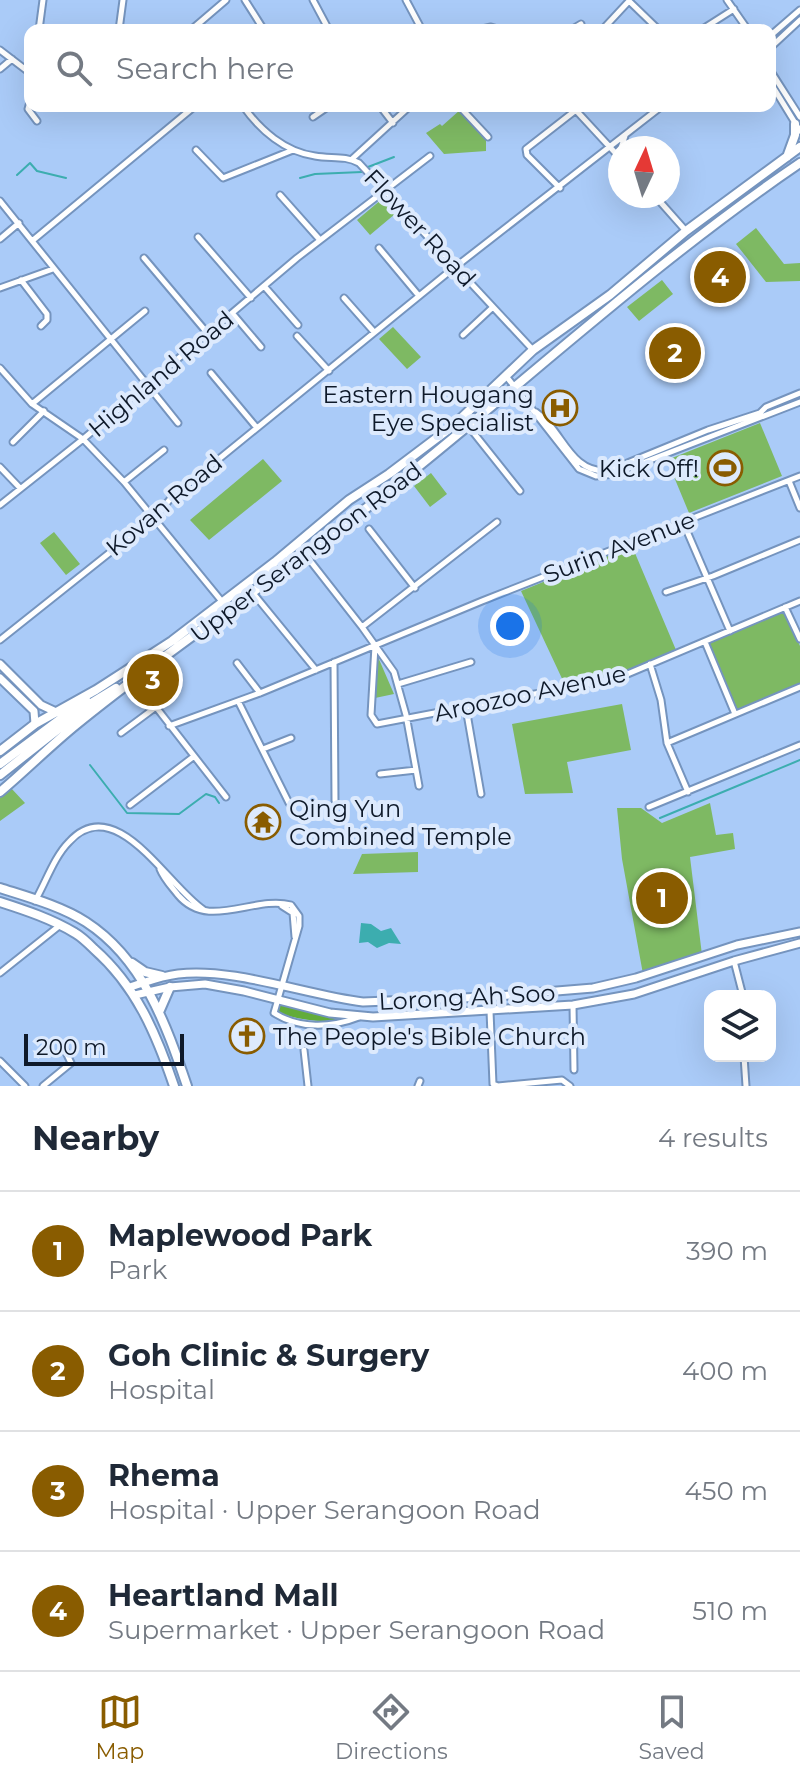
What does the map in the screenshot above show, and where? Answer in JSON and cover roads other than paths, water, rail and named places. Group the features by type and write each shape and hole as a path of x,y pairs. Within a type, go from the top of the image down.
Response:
{"main road":[{"path":"787,158 798,124"},
{"name":"Upper Serangoon Road","path":"0,751 35,724 96,690 172,641 349,500 454,425 533,350 610,295 686,231 800,147"},
{"name":"Upper Serangoon Road","path":"0,792 76,725 305,555 469,427 573,336 709,229 800,163"},
{"path":"782,176 800,173"},
{"path":"0,775 93,702 158,663"},
{"path":"0,664 41,705 56,712"},
{"path":"0,678 34,711 35,724"},
{"path":"0,764 96,690"},
{"path":"34,711 40,711 41,705"},
{"path":"0,888 85,922 139,968 162,976"},
{"path":"0,902 29,911 77,934 103,957 132,991 156,1036 174,1086"},
{"name":"Lorong Ah Soo","path":"147,987 162,976 203,974 363,1002 565,992 615,984 737,945 800,932"},
{"path":"790,934 798,937 796,943"},
{"name":"Lorong Ah Soo","path":"132,991 147,987 205,984 330,1013 367,1016 490,1011 573,1005 634,994 796,943"},
{"path":"117,949 147,987 187,1086"},
{"path":"285,976 291,988"},
{"path":"159,1011 170,987"}],"street":[{"path":"40,24 43,0"},
{"path":"120,24 123,0"},
{"path":"200,24 226,0"},
{"path":"245,0 260,24"},
{"path":"313,0 326,24"},
{"path":"406,0 419,24"},
{"path":"727,0 744,24"},
{"path":"608,24 629,1 653,24"},
{"path":"710,24 734,9"},
{"path":"776,31 800,10"},
{"path":"776,42 800,20"},
{"path":"0,50 24,68"},
{"path":"0,69 12,59"},
{"path":"776,82 798,124"},
{"path":"776,91 798,124"},
{"path":"30,112 37,121"},
{"path":"32,241 188,112"},
{"name":"Flower Road","path":"248,112 262,129 294,150 314,156 352,159 362,165 533,350"},
{"path":"313,117 320,112"},
{"path":"385,112 393,123"},
{"path":"352,159 404,112"},
{"path":"465,112 488,137"},
{"path":"560,188 526,150 528,145 569,112"},
{"path":"578,112 608,146"},
{"name":"Kovan Road","path":"626,135 655,112"},
{"path":"196,150 223,178 294,150"},
{"name":"Kovan Road","path":"0,640 154,517 171,498 374,332 608,150"},
{"name":"Highland Road","path":"0,505 320,240 430,156"},
{"path":"280,195 320,240"},
{"path":"0,201 178,423"},
{"path":"666,208 686,231"},
{"path":"0,239 19,223"},
{"path":"198,237 251,298"},
{"path":"379,248 419,296"},
{"path":"144,258 209,335"},
{"path":"0,288 53,269"},
{"path":"21,280 47,314 47,320 41,326"},
{"path":"264,286 298,325"},
{"path":"344,298 374,332"},
{"name":"Flower Road","path":"463,335 493,307"},
{"path":"32,404 145,311"},
{"path":"233,314 261,347"},
{"path":"297,336 329,371"},
{"path":"0,368 32,404 83,439 124,482 230,610"},
{"path":"211,373 257,428"},
{"path":"505,376 575,459 584,466 600,471 617,468 708,430 760,413 766,407 800,393"},
{"path":"535,411 536,417 579,469 596,476 606,476 800,402"},
{"path":"13,442 44,411"},
{"path":"469,427 520,491"},
{"path":"124,482 164,450"},
{"path":"0,467 20,488"},
{"name":"Surin Avenue","path":"170,726 260,693 800,476"},
{"path":"789,481 800,508"},
{"path":"362,627 497,522"},
{"path":"683,522 730,631"},
{"path":"369,529 415,588"},
{"path":"666,592 800,540"},
{"path":"297,544 394,672 407,719 419,786"},
{"path":"253,593 316,670"},
{"name":"Aroozoo Avenue","path":"376,645 373,652 372,720 377,724 618,678 800,601"},
{"path":"785,607 800,639"},
{"path":"705,642 735,714"},
{"path":"334,662 335,801"},
{"path":"398,684 471,662"},
{"path":"237,663 260,693"},
{"path":"650,664 661,700 667,743 688,792"},
{"path":"134,681 226,797"},
{"path":"667,743 800,687"},
{"path":"238,701 289,803"},
{"path":"121,733 156,708"},
{"path":"466,708 481,794"},
{"path":"263,749 291,738"},
{"path":"649,807 800,745"},
{"path":"130,805 193,757"},
{"path":"380,774 416,770"},
{"path":"35,901 67,843 83,830 93,827 118,830 160,869 184,903 197,911 271,905 284,907 293,913 295,938 277,999"},
{"path":"0,973 59,926"},
{"path":"734,961 741,990"},
{"name":"Lorong Ah Soo","path":"277,999 276,1015 308,1025 331,1025 367,1016"},
{"path":"573,1005 574,1070"},
{"path":"490,1011 493,1084 562,1080 570,1086"},
{"path":"43,1086 71,1063 63,1046"},
{"path":"304,1050 308,1086"},
{"path":"0,1061 25,1086"},
{"path":"744,1062 746,1086"}],"waterway":[{"path":"368,167 394,157"},
{"path":"17,175 30,163 37,171 66,178"},
{"path":"300,178 315,174 362,172"},
{"path":"660,818 800,760"},
{"path":"90,765 127,813 179,814 206,794 215,797 219,803"}],"place":[{"name":"Heartland Mall","path":"720,277"},
{"name":"Goh Clinic & Surgery","path":"675,353"},
{"name":"Eastern Hougang Eye Specialist","path":"560,408"},
{"name":"Kick Off!","path":"725,468"},
{"name":"Rhema","path":"153,680"},
{"name":"Qing Yun Combined Temple","path":"263,822"},
{"name":"Maplewood Park","path":"662,898"},
{"name":"The People's Bible Church","path":"247,1036"}]}
